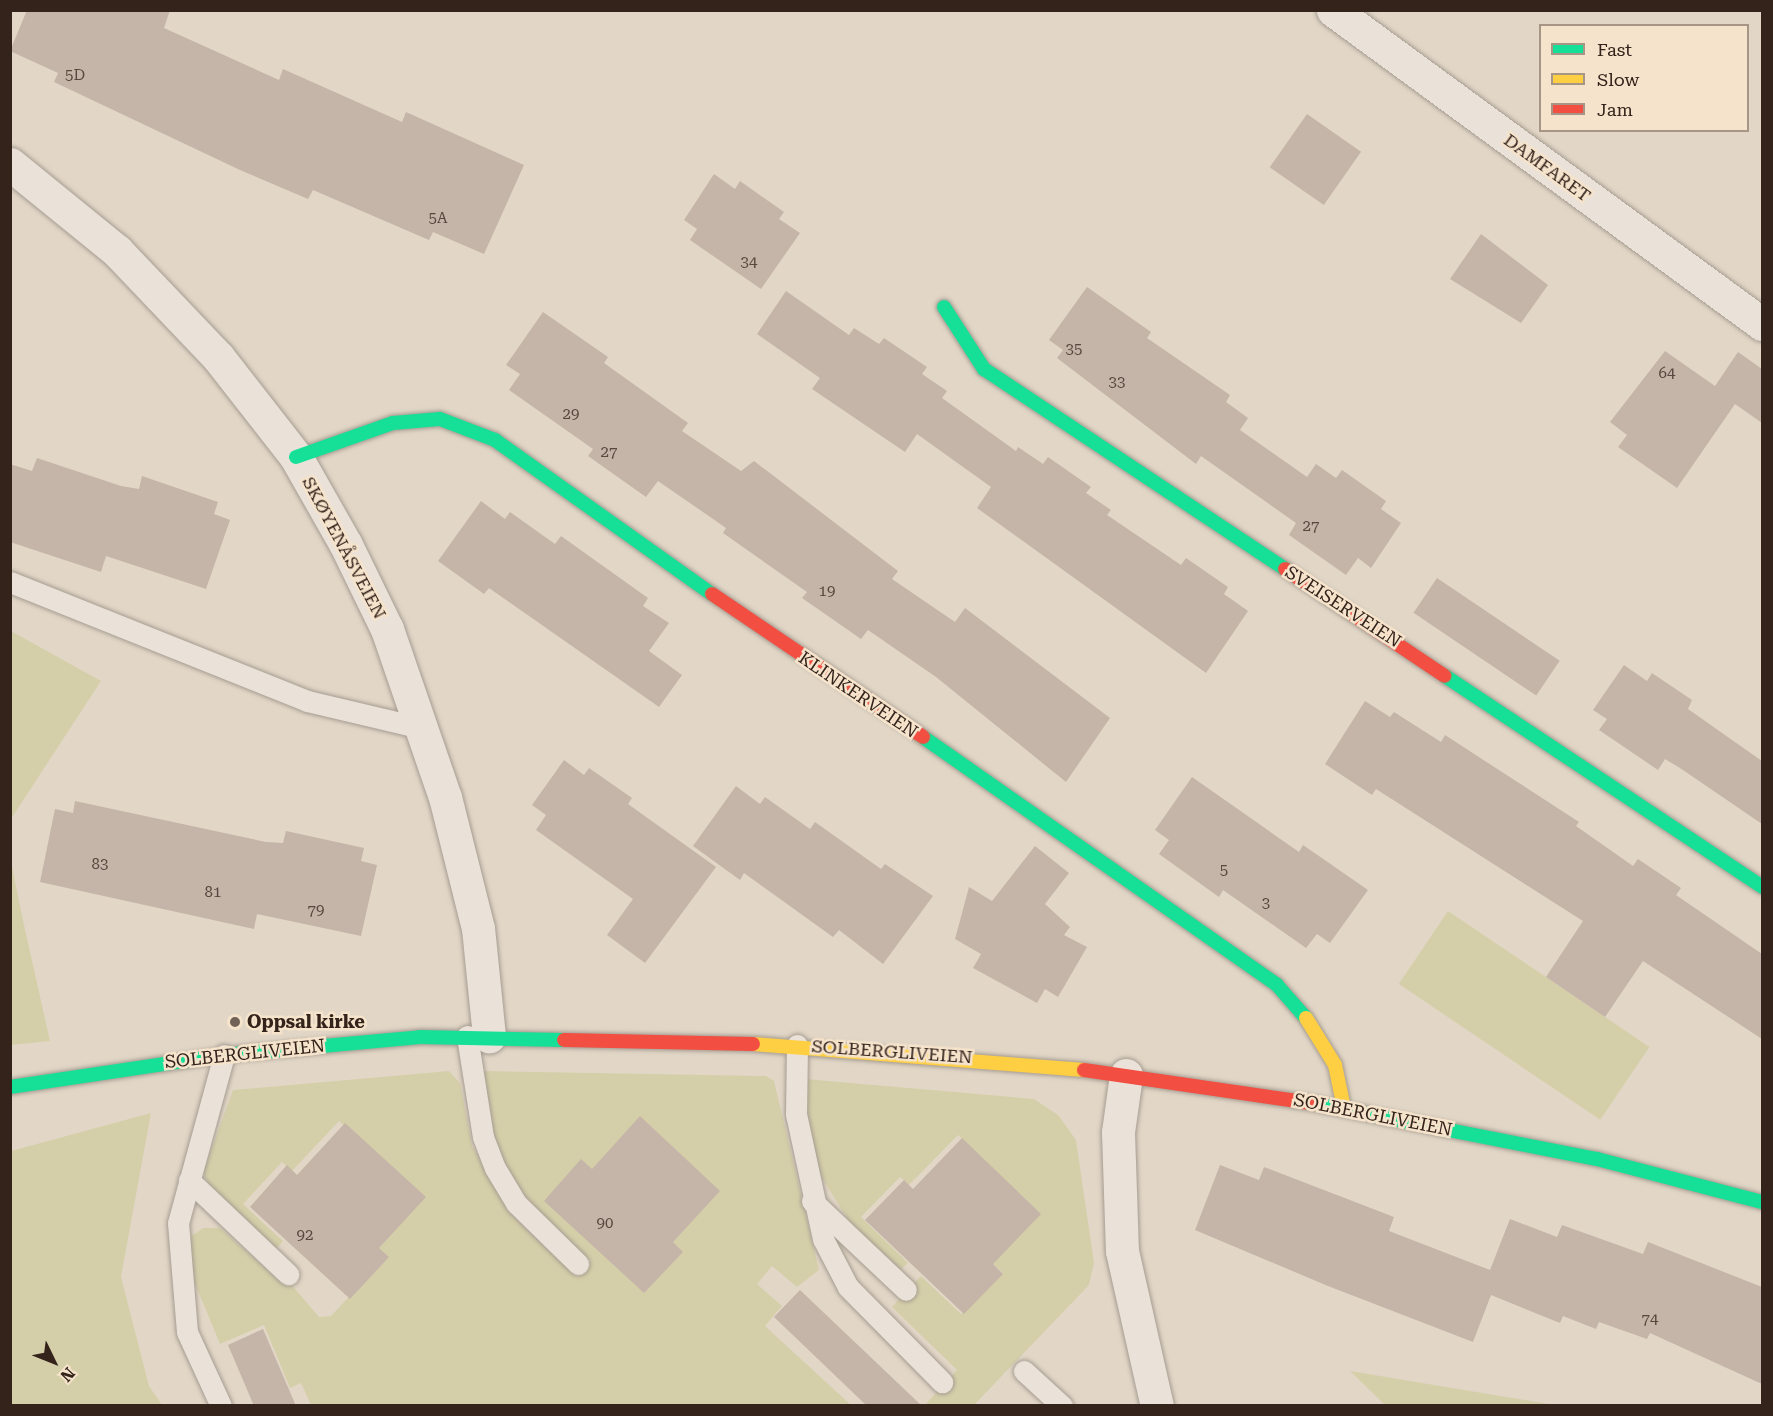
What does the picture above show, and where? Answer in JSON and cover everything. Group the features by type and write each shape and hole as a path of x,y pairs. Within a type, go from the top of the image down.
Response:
{"street":[{"name":"DAMFARET","path":"1333,10 1762,324"},
{"name":"SKØYENÅSVEIEN","path":"10,164 117,251 172,305 296,457 387,629 421,728 478,928 478,1036"},
{"name":"SVEISERVEIEN","path":"944,307 984,369 1762,887"},
{"name":"KLINKERVEIEN","path":"296,457 360,430 416,421 440,419 495,440 806,661 1028,806 1277,985 1321,1034 1335,1065 1344,1108"},
{"name":"SOLBERGLIVEIEN","path":"10,1087 224,1055 478,1036 796,1045 1126,1075 1344,1108 1597,1159 1762,1202"},
{"path":"1126,1075 1118,1131 1122,1251 1157,1406"}],"lane":[{"path":"10,582 307,700 421,728"},
{"path":"478,1036 483,1137 495,1168 516,1203 578,1264"},
{"path":"796,1045 796,1114 812,1201 823,1239 848,1287 942,1382"},
{"path":"221,1406 187,1332 181,1295 178,1223 224,1055"},
{"path":"189,1180 288,1274"},
{"path":"812,1201 906,1290"},
{"path":"1024,1371 1062,1406"}],"shaded area":[{"path":"11,631 101,681 11,819"},
{"path":"10,857 24,925 50,1041 11,1045"},
{"path":"1448,911 1649,1047 1600,1120 1399,984"},
{"path":"449,1071 460,1083 472,1146 509,1212 577,1277 591,1261 522,1195 496,1149 480,1071 766,1076 774,1081 819,1270 797,1287 772,1266 757,1284 782,1306 765,1326 851,1405 311,1405 301,1383 290,1388 264,1325 220,1344 186,1262 186,1240 203,1228 220,1228 278,1280 285,1277 319,1317 331,1316 386,1257 377,1248 423,1198 339,1121 292,1171 282,1162 243,1204 283,1241 275,1250 211,1188 203,1173 233,1090"},
{"path":"805,1079 1034,1099 1058,1115 1076,1140 1094,1263 1089,1285 974,1405 925,1405 957,1370 892,1307 921,1276 961,1314 1002,1272 991,1262 1038,1212 958,1135 909,1185 900,1177 861,1217 908,1263 900,1270 854,1229 820,1175 807,1137"},
{"path":"151,1113 121,1277 149,1386 162,1405 11,1405 11,1151"},
{"path":"1350,1371 1555,1405 1385,1405"}],"building":[{"path":"27,10 170,10 164,28 279,80 283,69 402,122 406,112 524,165 484,254 433,232 429,240 313,190 308,199 240,170 54,82 58,73 10,51"},
{"path":"1307,114 1361,152 1324,205 1270,167"},
{"path":"714,174 735,189 740,181 784,212 779,219 800,233 761,289 690,240 697,229 684,220"},
{"path":"1481,234 1548,285 1521,323 1450,279"},
{"path":"1087,287 1151,332 1147,338 1230,395 1226,402 1248,418 1240,430 1307,477 1316,464 1336,478 1342,470 1386,501 1381,509 1401,523 1371,568 1358,558 1346,575 1289,535 1296,523 1201,456 1196,464 1057,358 1063,350 1049,340"},
{"path":"786,291 849,335 854,328 879,344 884,338 927,367 922,374 947,391 942,398 1016,451 1018,447 1043,464 1048,457 1091,487 1086,493 1111,510 1107,515 1181,565 1186,558 1228,587 1224,594 1248,611 1206,673 977,508 991,487 917,434 905,452 812,389 820,378 757,334"},
{"path":"543,312 608,357 604,363 688,423 682,431 741,471 754,461 898,571 892,579 955,622 965,608 1110,718 1066,782 936,677 868,630 861,639 802,598 807,592 723,533 726,528 658,481 646,497 588,456 593,449 509,390 520,374 506,365"},
{"path":"1665,351 1715,386 1738,352 1762,369 1762,423 1735,404 1677,488 1618,447 1627,435 1610,422"},
{"path":"37,458 121,486 139,489 142,476 218,502 214,514 230,520 206,589 106,556 101,572 10,542 10,464 32,471"},
{"path":"481,501 505,519 510,512 555,544 561,536 648,598 643,606 669,623 649,651 682,675 659,707 489,588 484,594 438,561"},
{"path":"1437,578 1560,661 1536,696 1414,613"},
{"path":"1624,665 1647,681 1652,673 1692,700 1688,709 1762,761 1762,824 1665,759 1658,770 1599,730 1607,719 1593,710"},
{"path":"1365,701 1390,717 1394,712 1441,742 1445,735 1579,822 1576,826 1633,866 1638,859 1681,888 1676,895 1762,954 1762,1039 1643,961 1605,1017 1546,977 1583,921 1376,789 1372,795 1325,764"},
{"path":"564,760 584,775 589,768 632,798 628,804 716,867 645,963 607,935 633,899 536,830 546,815 532,805"},
{"path":"1192,777 1299,852 1303,845 1368,890 1330,943 1317,934 1306,948 1223,890 1219,897 1159,854 1169,840 1155,830"},
{"path":"736,786 760,804 765,797 810,829 815,822 881,869 885,864 933,896 883,964 839,930 833,937 744,873 740,880 693,846"},
{"path":"75,801 266,842 283,843 286,831 364,848 361,861 377,865 361,936 257,914 254,929 40,882 55,809 73,813"},
{"path":"1035,846 1069,873 1045,904 1070,927 1064,935 1087,947 1058,997 1045,989 1037,1003 973,968 981,954 955,939 969,887 992,901"},
{"path":"640,1116 720,1191 673,1242 683,1252 644,1293 544,1201 581,1159 592,1169"},
{"path":"345,1123 426,1197 379,1248 389,1257 350,1299 250,1207 287,1165 297,1175"},
{"path":"962,1138 1041,1214 993,1264 1003,1274 964,1314 865,1220 904,1180 913,1189"},
{"path":"1220,1165 1259,1180 1264,1167 1394,1217 1389,1231 1490,1270 1510,1219 1557,1237 1562,1225 1643,1254 1648,1242 1762,1287 1762,1384 1650,1333 1647,1339 1599,1322 1596,1329 1563,1316 1560,1323 1491,1295 1473,1342 1328,1286 1195,1230"},
{"path":"800,1290 922,1406 867,1406 774,1317"},
{"path":"263,1329 296,1406 254,1406 228,1345"}],"traffic: fast":[{"path":"944,307 984,369 1285,569"},
{"path":"296,457 393,423 440,419 495,440 712,594"},
{"path":"1445,676 1762,887"},
{"path":"923,737 1277,985 1306,1018"},
{"path":"10,1087 224,1055 420,1037 564,1040"},
{"path":"1316,1104 1597,1159 1762,1202"}],"traffic: slow":[{"path":"1306,1018 1335,1065 1344,1108"},
{"path":"753,1044 1084,1070"}],"traffic: jam":[{"path":"1285,569 1445,676"},
{"path":"712,594 923,737"},
{"path":"564,1040 753,1044"},
{"path":"1084,1070 1316,1104"}],"place":[{"name":"Oppsal kirke","path":"235,1022"}]}
